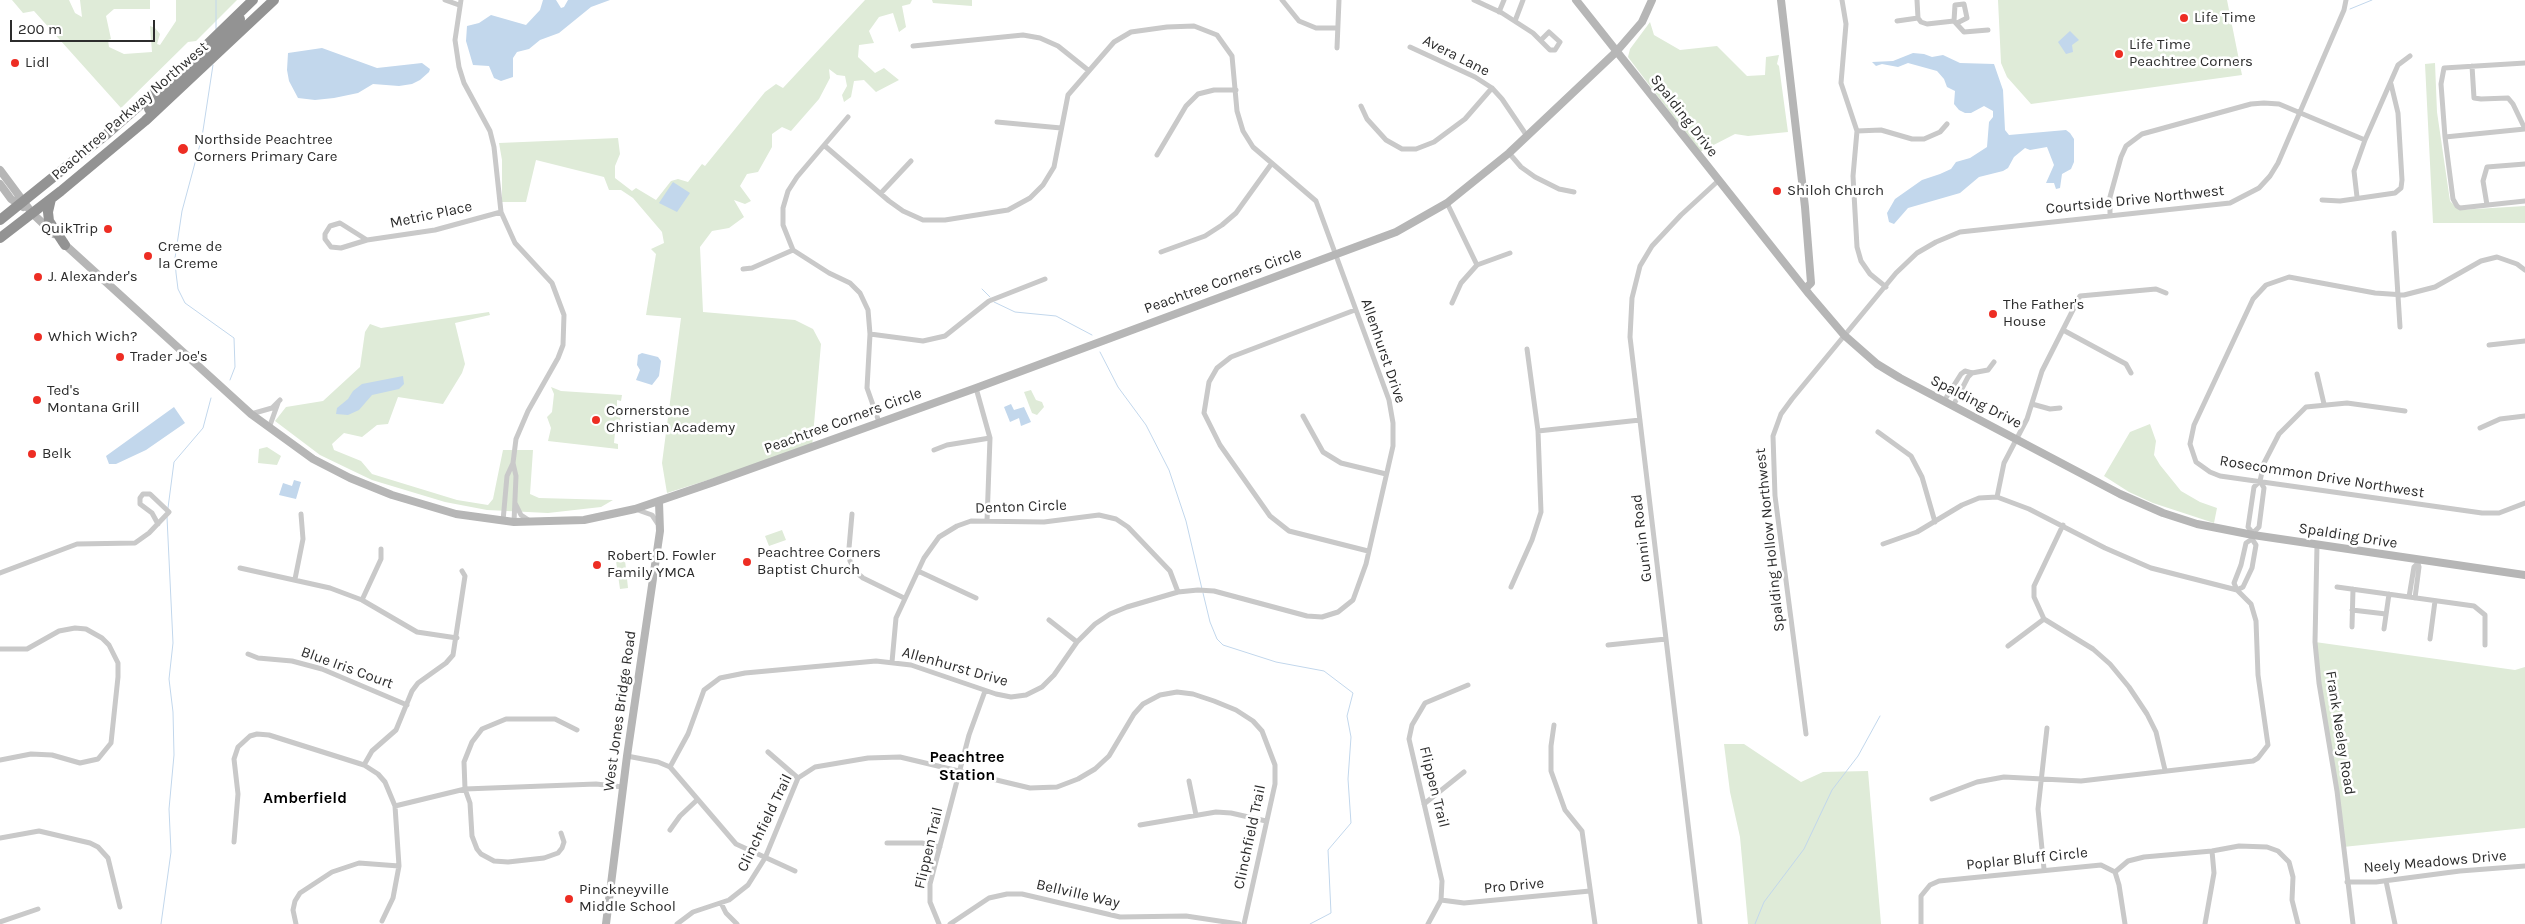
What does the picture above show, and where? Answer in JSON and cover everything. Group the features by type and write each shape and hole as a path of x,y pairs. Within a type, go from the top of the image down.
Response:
{"highway":[{"name":"Peachtree Parkway Northwest","path":"0,238 138,127 218,55 274,0"},
{"name":"Peachtree Parkway Northwest","path":"0,220 127,116 251,2"},
{"path":"138,127 155,103 232,30 251,2"},
{"path":"51,198 48,212 49,221 65,245"}],"street":[{"path":"445,0 460,3 455,40 459,67 464,83 490,131 494,147 501,212 514,243 552,283 558,294 564,315 563,345 520,429 513,463 506,476 503,520"},
{"path":"1282,0 1299,21 1316,28 1337,28"},
{"path":"1337,48 1339,0"},
{"path":"1474,0 1515,21 1541,40"},
{"path":"1499,12 1504,0"},
{"path":"1515,21 1523,0"},
{"name":"Spalding Drive","path":"1576,0 1805,289 1844,335 1877,364 2120,494 2163,513 2197,524 2252,536 2417,562 2523,575"},
{"name":"Peachtree Corners Circle","path":"0,184 251,414 313,459 350,478 392,495 456,514 514,522 584,520 659,502 976,388 1396,232 1446,203 1509,153 1616,52 1642,22 1652,0"},
{"path":"1781,0 1805,207 1811,283 1805,289"},
{"path":"1842,0 1846,24 1841,83 1857,132 1852,176 1857,247 1861,261 1870,274 1886,286"},
{"path":"1917,0 1918,18"},
{"name":"Courtside Drive Northwest","path":"1844,335 1896,273 1917,253 1936,242 1960,232 2210,206 2230,203 2246,197 2270,176 2300,113 2344,10 2346,0"},
{"path":"1897,21 1918,18 1927,24 1955,22 1964,32 1988,30"},
{"name":"Allenhurst Drive","path":"670,767 688,734 704,690 720,678 876,661 918,667 985,691 1011,697 1026,695 1042,687 1077,642 1095,624 1110,614 1178,592 1190,590 1214,591 1307,616 1322,617 1338,612 1354,600 1359,588 1393,446 1393,423 1389,400 1316,201 1254,147 1243,131 1238,111 1232,56 1223,40 1210,31 1194,26 1131,32 1114,42 1068,95 1054,167 1043,185 1030,198 1008,210 945,220 923,220 903,211 825,146"},
{"path":"913,46 1023,35 1040,38 1058,46 1088,70"},
{"name":"Avera Lane","path":"1410,47 1475,77 1492,88 1502,99 1527,136"},
{"path":"2357,197 2354,171 2365,140 2398,65 2410,56"},
{"path":"2525,63 2444,68 2442,72 2441,94 2453,199 2457,206 2460,208 2525,201"},
{"path":"2445,137 2525,129 2508,98 2474,98 2472,66"},
{"path":"2322,200 2340,201 2394,193 2401,188 2398,114 2391,84"},
{"path":"1361,106 1367,119 1386,140 1402,149 1416,149 1434,142 1465,118 1492,88"},
{"path":"1157,155 1186,106 1198,94 1214,90 1236,90"},
{"path":"2110,216 2110,197 2126,146 2142,134 2251,104 2279,104 2365,140"},
{"path":"848,117 788,190 783,208 783,224 793,250 828,273 850,283 860,293 868,310 870,334 867,388 879,422"},
{"path":"997,122 1061,128"},
{"path":"1857,132 1881,130 1911,138 1924,139 1940,132 1947,124"},
{"path":"1509,153 1521,167 1535,177 1559,189 1574,192"},
{"path":"881,193 911,161"},
{"path":"1161,252 1205,236 1222,225 1236,213 1272,163"},
{"path":"2488,205 2483,181 2486,167 2525,164"},
{"name":"Peachtree Corners Circle","path":"0,170 21,204"},
{"name":"Gunnin Road","path":"1700,924 1630,337 1632,298 1640,266 1652,246 1674,222 1718,181"},
{"path":"1446,203 1477,265"},
{"name":"Metric Place","path":"367,240 340,224 330,226 325,234 327,243 336,249 367,240 435,230 501,212"},
{"path":"2394,233 2400,327"},
{"path":"743,268 752,268 793,250"},
{"path":"1452,303 1461,283 1477,265 1510,253"},
{"name":"Rosecommon Drive Northwest","path":"2525,270 2516,264 2497,257 2481,261 2435,287 2399,295 2375,294 2289,278 2266,285 2253,299 2194,425 2190,444 2196,462 2210,472 2220,476 2482,514 2499,513 2525,503"},
{"path":"870,334 923,341 945,336 989,301 1045,279"},
{"path":"1997,498 2004,463 2032,404 2042,371 2080,296 2156,289 2166,293"},
{"path":"1355,310 1231,357 1217,368 1209,382 1204,412 1220,445 1270,516 1289,531 1368,551"},
{"path":"2063,330 2126,364 2132,373"},
{"name":"Spalding Hollow Northwest","path":"1806,734 1775,496 1773,436 1781,414 1844,335"},
{"path":"2489,345 2525,341"},
{"path":"1511,587 1532,540 1541,512 1538,431 1527,349"},
{"path":"1944,401 1960,374 1965,371 1972,373 1988,370 1994,362"},
{"path":"1953,406 1972,373"},
{"path":"2317,374 2324,404"},
{"path":"976,388 990,438 986,521"},
{"path":"261,422 280,400 269,428"},
{"path":"2032,404 2050,409 2060,408"},
{"path":"1883,544 1917,532 1962,505 1979,498 1997,498 2009,501 2063,525 2105,548 2151,568 2237,590 2243,587 2252,568 2256,545 2248,527 2254,487 2260,481 2267,455 2278,434 2306,407 2324,404 2373,405 2405,411"},
{"path":"251,414 272,408"},
{"path":"1303,416 1323,452 1341,464 1386,474"},
{"path":"2480,428 2500,419 2525,416"},
{"path":"1538,431 1640,420"},
{"path":"1878,432 1911,456 1922,477 1935,522"},
{"path":"934,450 947,445 990,438"},
{"path":"513,463 516,476 514,522"},
{"path":"1932,799 1977,782 2004,777 2081,781 2253,761 2263,754 2268,744 2258,675 2256,621 2251,604 2237,590 2234,583 2242,565 2246,543 2259,527 2264,488 2260,481"},
{"path":"0,573 77,544 135,543 158,524 169,512 150,494 143,494 140,498 140,504 152,513 158,524"},
{"path":"515,502 521,515 532,522"},
{"name":"West Jones Bridge Road","path":"606,924 627,756 660,531 659,502"},
{"path":"2251,508 2262,509"},
{"path":"635,509 652,515 656,519 660,531"},
{"path":"295,579 303,539 301,514"},
{"path":"852,514 849,548 850,561 856,571 863,578 904,598"},
{"name":"Denton Circle","path":"892,662 896,618 930,546 939,537 956,526 971,521 1044,522 1098,515 1116,519 1128,527 1170,571 1178,592"},
{"path":"2063,525 2034,586 2034,597 2044,619 2094,649 2124,681 2147,714 2156,732 2165,770"},
{"name":"Frank Neeley Road","path":"2317,545 2315,642 2319,683 2337,791 2353,924"},
{"path":"362,600 381,559 381,549"},
{"path":"2412,597 2419,567 2417,562"},
{"path":"240,568 295,579 362,600 407,628 417,632 457,638"},
{"path":"364,765 372,751 396,730 418,683 446,663 453,655 466,576 462,571"},
{"path":"918,571 976,598"},
{"path":"2337,587 2474,606 2482,610 2486,622 2485,645"},
{"path":"2352,627 2353,589"},
{"path":"2384,629 2389,594"},
{"path":"2430,640 2435,601"},
{"path":"2352,610 2386,614"},
{"path":"2008,646 2044,619"},
{"path":"1049,620 1077,642"},
{"path":"0,649 27,649 58,631 86,630 102,638 109,645 118,663 110,743 98,759 80,763 52,755 31,754 0,760"},
{"path":"1608,646 1666,639"},
{"name":"Blue Iris Court","path":"248,654 258,658 292,661 322,669 407,705"},
{"name":"Flippen Trail","path":"1428,924 1441,900 1442,881 1439,861 1409,739 1412,725 1424,703 1468,684"},
{"name":"Flippen Trail","path":"938,924 930,902 930,884 969,735 985,691"},
{"name":"Clinchfield Trail","path":"677,924 693,912 721,903 748,885 765,858 798,778 815,767 868,758 900,758 1030,788 1057,787 1078,779 1095,769 1108,756 1134,714 1143,704 1167,694 1193,694 1236,710 1253,721 1262,731 1275,765 1275,784 1244,924"},
{"path":"561,833 564,842 558,854 508,862 487,859 477,849 472,836 470,804 465,789 466,755 472,742 482,729 506,719 555,719 577,730"},
{"path":"1554,725 1551,746 1551,771 1565,810 1582,831 1594,924"},
{"path":"2044,869 2038,809 2047,728"},
{"path":"234,842 238,794 234,759 238,747 250,736 269,734 364,765 378,774 385,782 395,806 398,866 393,898 382,921"},
{"path":"768,752 798,778"},
{"path":"627,756 658,762 670,767 736,844 795,871"},
{"path":"1424,804 1464,772"},
{"path":"1189,781 1196,815"},
{"path":"395,806 465,789 596,784 623,787"},
{"path":"670,830 680,816 697,800"},
{"path":"1140,825 1196,815 1231,813 1266,821"},
{"path":"0,838 39,831 90,842 98,847 108,858 120,907"},
{"path":"887,843 922,843 940,847"},
{"path":"2125,924 2119,885 2114,872 2128,861 2144,857 2212,851 2239,846 2267,847 2278,851 2289,862 2293,877 2292,900 2298,924"},
{"path":"2205,924 2214,873 2212,851"},
{"path":"296,924 295,901 300,893 332,872 359,863 398,866"},
{"name":"Poplar Bluff Circle","path":"1921,924 1921,896 1930,885 1960,878 2044,869 2101,865 2114,872"},
{"name":"Neely Meadows Drive","path":"2347,882 2525,866"},
{"path":"2386,880 2395,924"},
{"name":"Pro Drive","path":"1441,900 1464,903 1590,891"},
{"name":"Bellville Way","path":"950,924 989,898 1006,894 1022,894 1120,917 1186,916 1239,924"},
{"path":"721,903 726,913 737,924"},
{"path":"0,922 38,909"}],"green space":[{"path":"12,0 69,0 75,13 82,17 80,0 150,0 150,9 114,9 106,16 111,39 108,40 109,47 124,54 152,52 150,26 155,28 160,34 157,44 160,45 176,21 176,0 237,0 196,41 188,42 121,108 34,11 23,13"},
{"path":"865,0 912,0 910,4 902,6 906,27 899,32 893,13 879,17 869,31 874,43 859,45 858,57 875,73 884,68 899,80 876,92 864,80 854,81 851,97 844,102 842,95 847,86 845,76 837,75 829,69 830,78 819,99 791,131 782,127 772,134 772,147 758,172 747,174 740,186 751,201 745,204 734,200 744,217 729,228 712,231 700,247 703,312 795,320 813,329 821,344 812,447 667,493 662,463 681,318 646,315 656,254 651,249 664,243 662,232 633,198 621,190 609,190 604,177 536,160 526,202 502,202 502,160 499,143 618,138 620,154 615,166 615,178 632,191 636,188 656,200 671,181 678,179 688,182 702,164 705,166 765,92 776,84 783,88"},
{"path":"932,0 972,0 972,6 933,3"},
{"name":"Life Time Peachtree Corners","path":"1998,0 2227,0 2242,75 2031,104 2007,77 2001,63"},
{"path":"1650,22 1654,35 1680,50 1717,46 1747,76 1765,75 1766,57 1779,55 1777,64 1779,66 1788,132 1748,136 1735,134 1700,152 1628,57 1630,49"},
{"path":"2435,63 2437,112 2450,201 2459,210 2525,206 2525,223 2433,223 2425,64"},
{"path":"489,312 490,315 455,323 465,364 462,373 443,404 398,397 388,424 377,425 362,437 344,433 332,444 334,450 361,461 372,474 457,500 488,505 493,499 503,450 533,450 530,494 539,498 613,500 601,507 548,513 487,510 445,502 372,480 320,455 275,421 286,407 323,401 360,367 365,332 370,324 381,328"},
{"path":"551,387 561,391 622,395 621,401 617,400 617,411 621,412 619,432 615,432 614,443 618,444 618,449 548,441 551,428 547,417 552,412 554,394"},
{"path":"1031,390 1036,400 1042,402 1044,407 1037,415 1032,413 1024,392"},
{"path":"2150,424 2156,441 2154,455 2160,465 2181,491 2200,502 2217,508 2214,523 2153,503 2129,492 2104,476 2130,432"},
{"path":"267,447 281,456 277,465 258,463 259,449"},
{"path":"782,530 786,540 769,546 765,536"},
{"path":"625,560 628,588 620,589 616,561"},
{"path":"2315,642 2515,670 2525,667 2525,828 2343,847"},
{"path":"1724,744 1744,744 1801,782 1823,772 1868,771 1881,924 1748,924 1740,837 1730,792"}],"water":[{"path":"543,0 556,0 561,8 564,7 568,0 610,0 591,7 559,33 540,40 529,49 517,52 513,58 513,77 501,81 494,78 489,66 473,65 466,41 467,26 479,23 491,15 526,25 540,10"},
{"path":"2070,31 2079,40 2072,45 2073,52 2066,54 2058,42"},
{"path":"322,48 377,68 422,63 430,69 420,80 412,84 399,86 373,84 358,93 334,98 315,100 298,98 289,81 287,70 288,53"},
{"path":"1913,53 1932,57 1943,55 1960,63 1994,64 2003,90 2005,130 2009,135 2066,130 2070,133 2074,139 2074,162 2071,169 2062,174 2060,188 2056,189 2054,183 2046,183 2054,165 2047,147 2030,150 2025,148 2014,157 2008,168 2003,171 1979,177 1960,193 1908,208 1894,224 1889,222 1887,213 1895,199 1922,180 1951,169 1956,162 1970,158 1987,147 1989,122 1993,117 1993,111 1984,106 1971,113 1959,110 1954,104 1955,91 1947,87 1944,79 1937,71 1908,63 1898,67 1882,64 1876,66 1872,62 1893,61"},
{"path":"673,182 690,193 677,212 659,203"},
{"path":"642,353 658,357 661,361 659,376 652,385 636,380 640,370 637,365 638,355"},
{"path":"403,376 404,384 399,389 372,395 359,410 348,415 336,414 337,408 362,384"},
{"path":"1011,404 1014,410 1024,407 1031,422 1021,426 1019,418 1010,422 1004,407"},
{"path":"174,407 185,423 146,450 116,464 109,464 106,456"},
{"path":"294,480 301,482 296,499 279,495 283,483 292,486"}],"waterway":[{"path":"216,0 216,29"},
{"path":"2350,9 2372,0"},
{"path":"213,65 202,137 182,211 175,258 178,289 185,303 234,338 235,367 230,380"},
{"path":"982,289 990,297"},
{"path":"994,302 1015,312 1056,316 1092,335"},
{"path":"1100,352 1118,387 1146,425 1169,470 1186,521 1202,589"},
{"path":"168,508 174,462 203,428 211,398"},
{"path":"161,924 171,852 169,809 174,755 173,712 169,679 173,643 167,517"},
{"path":"1203,593 1210,622 1217,639 1223,645 1276,662 1324,671 1353,693 1347,716 1351,737 1348,779 1351,823 1328,850 1331,913 1310,924"},
{"path":"1755,924 1764,902 1804,849 1832,790 1858,756 1880,716"}],"place":[{"name":"Life Time","path":"2184,18"},
{"name":"Life Time Peachtree Corners","path":"2119,54"},
{"name":"Lidl","path":"15,63"},
{"name":"Northside Peachtree Corners Primary Care","path":"183,149"},
{"name":"Shiloh Church","path":"1777,191"},
{"name":"QuikTrip","path":"108,229"},
{"name":"Creme de la Creme","path":"148,256"},
{"name":"J. Alexander's","path":"38,277"},
{"name":"The Father's House","path":"1993,314"},
{"name":"Which Wich?","path":"38,337"},
{"name":"Trader Joe's","path":"120,357"},
{"name":"Ted's Montana Grill","path":"37,400"},
{"name":"Cornerstone Christian Academy","path":"596,420"},
{"name":"Belk","path":"32,454"},
{"name":"Peachtree Corners Baptist Church","path":"747,562"},
{"name":"Robert D. Fowler Family YMCA","path":"597,565"},
{"name":"Pinckneyville Middle School","path":"569,899"}],"district":[{"name":"Peachtree Station","path":"967,766"},
{"name":"Amberfield","path":"305,798"}]}
